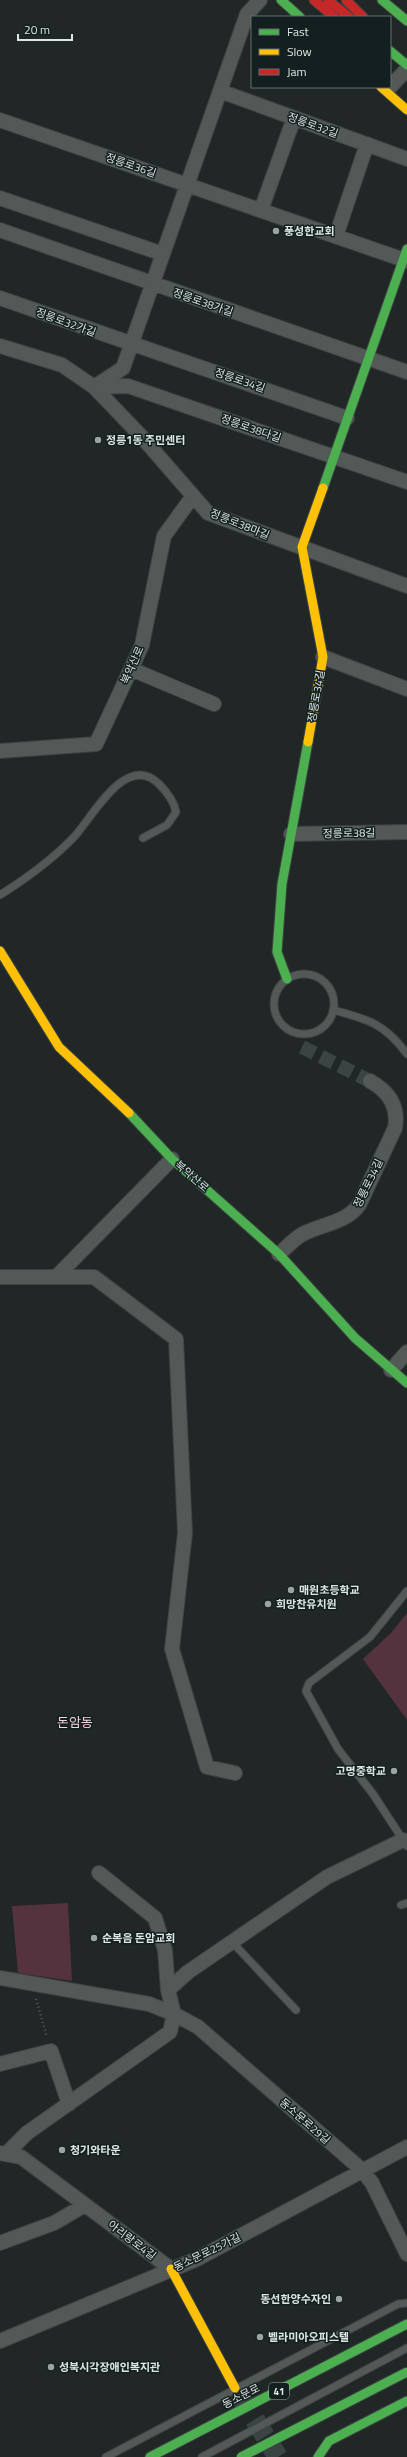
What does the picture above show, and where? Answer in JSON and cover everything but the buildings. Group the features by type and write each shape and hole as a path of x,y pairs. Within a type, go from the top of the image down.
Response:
{"main road":[{"path":"281,0 299,16"},
{"path":"314,0 333,16"},
{"path":"328,0 348,16"},
{"path":"346,0 362,16"},
{"path":"382,0 407,21"},
{"path":"391,52 407,65"},
{"path":"386,88 407,110"},
{"path":"302,548 368,358 406,257"},
{"name":"정릉로34길","path":"287,979 278,952 282,884 323,657 302,548"},
{"name":"북악산로","path":"0,951 59,1047 137,1121 172,1159 279,1254 355,1338 407,1383"},
{"name":"아리랑로4길","path":"171,2270 235,2388"},
{"name":"동소문로","path":"150,2457 407,2324"},
{"path":"241,2457 407,2372"},
{"path":"318,2457 329,2441 407,2401"}],"street":[{"path":"94,387 123,368 247,14 260,0"},
{"path":"391,83 407,69"},
{"name":"정릉로32길","path":"220,91 407,159"},
{"path":"261,210 294,118"},
{"name":"정릉로36길","path":"0,120 336,236 406,257"},
{"path":"336,236 366,144"},
{"path":"0,198 163,254"},
{"name":"정릉로38가길","path":"0,230 153,285 407,372"},
{"name":"정릉로32가길","path":"0,298 116,340 132,342"},
{"name":"정릉로34길","path":"132,342 347,418"},
{"name":"정릉로38마길","path":"0,346 62,365 94,387 141,436 208,513 407,586"},
{"name":"정릉로38다길","path":"94,387 128,386 407,482"},
{"name":"북악산로","path":"0,751 96,744 142,645 164,536 193,496"},
{"path":"323,657 407,689"},
{"path":"131,668 214,704"},
{"name":"정릉로38길","path":"291,834 407,832"},
{"name":"정릉로34길","path":"279,1254 301,1236 344,1219 353,1213 359,1205 395,1128 397,1117 391,1100 384,1090 370,1081"},
{"path":"56,1277 172,1159"},
{"path":"0,1277 94,1277 176,1339 185,1533 172,1649 207,1766 235,1773"},
{"path":"392,1370 407,1352"},
{"path":"168,1990 188,1972 327,1878 405,1843"},
{"path":"3,2154 27,2133 170,2032 174,2014 168,1990 165,1950 155,1918 100,1873"},
{"name":"동소문로29길","path":"0,1978 148,2004 174,2014 198,2028 362,2170 372,2183 407,2254"},
{"path":"0,2064 51,2050 69,2104"},
{"name":"동소문로25가길","path":"0,2341 196,2259 407,2147"},
{"name":"아리랑로4길","path":"3,2154 20,2157 171,2270"},
{"path":"0,2243 54,2223 85,2205"}],"lane":[{"path":"0,895 37,872 75,836 103,799 117,785 139,776 147,778 161,786 175,805 176,812 166,825 143,838"},
{"path":"300,974 318,977 331,991 333,1010 326,1022 314,1032 294,1032 285,1027 274,1010 274,1000 277,990 287,979 300,974"},
{"path":"333,1010 364,1018 378,1024 398,1042 407,1054"},
{"path":"405,1843 373,1794 338,1750 306,1690 309,1682 370,1637 407,1591"},
{"path":"232,1942 296,2010"},
{"path":"106,2457 235,2388 398,2304 407,2303"},
{"path":"302,2388 407,2332"},
{"path":"202,2457 407,2348"}],"path":[{"path":"31,1984 51,2050"}],"shaded area":[{"path":"407,1613 407,1720 363,1659 391,1633"},
{"path":"68,1903 72,1981 18,1973 12,1906"}],"tunnel":[{"path":"302,1047 370,1081"},
{"path":"239,2394 278,2457"}],"traffic: fast":[{"path":"281,0 299,16"},
{"path":"382,0 407,21"},
{"path":"391,52 407,65"},
{"path":"323,488 407,249"},
{"path":"287,979 277,952 282,884 308,742"},
{"path":"129,1113 172,1159 279,1254 355,1338 407,1383"},
{"path":"150,2457 407,2324"},
{"path":"241,2457 407,2372"},
{"path":"318,2457 329,2441 407,2401"}],"traffic: slow":[{"path":"382,88 407,110"},
{"path":"308,742 323,657 302,547 323,488"},
{"path":"0,951 59,1047 129,1113"},
{"path":"171,2269 235,2388"}],"traffic: jam":[{"path":"314,0 333,16"},
{"path":"328,0 348,16"},
{"path":"346,0 362,16"}],"place":[{"name":"풍성한교회","path":"276,231"},
{"name":"정릉1동 주민센터","path":"98,440"},
{"name":"매원초등학교","path":"291,1590"},
{"name":"희망찬유치원","path":"268,1604"},
{"name":"고명중학교","path":"394,1771"},
{"name":"순복음 돈암교회","path":"94,1938"},
{"name":"청기와타운","path":"62,2150"},
{"name":"동선한양수자인","path":"339,2299"},
{"name":"벨라미아오피스텔","path":"260,2337"},
{"name":"성북시각장애인복지관","path":"51,2367"}],"district":[{"name":"돈암동","path":"75,1722"}]}
